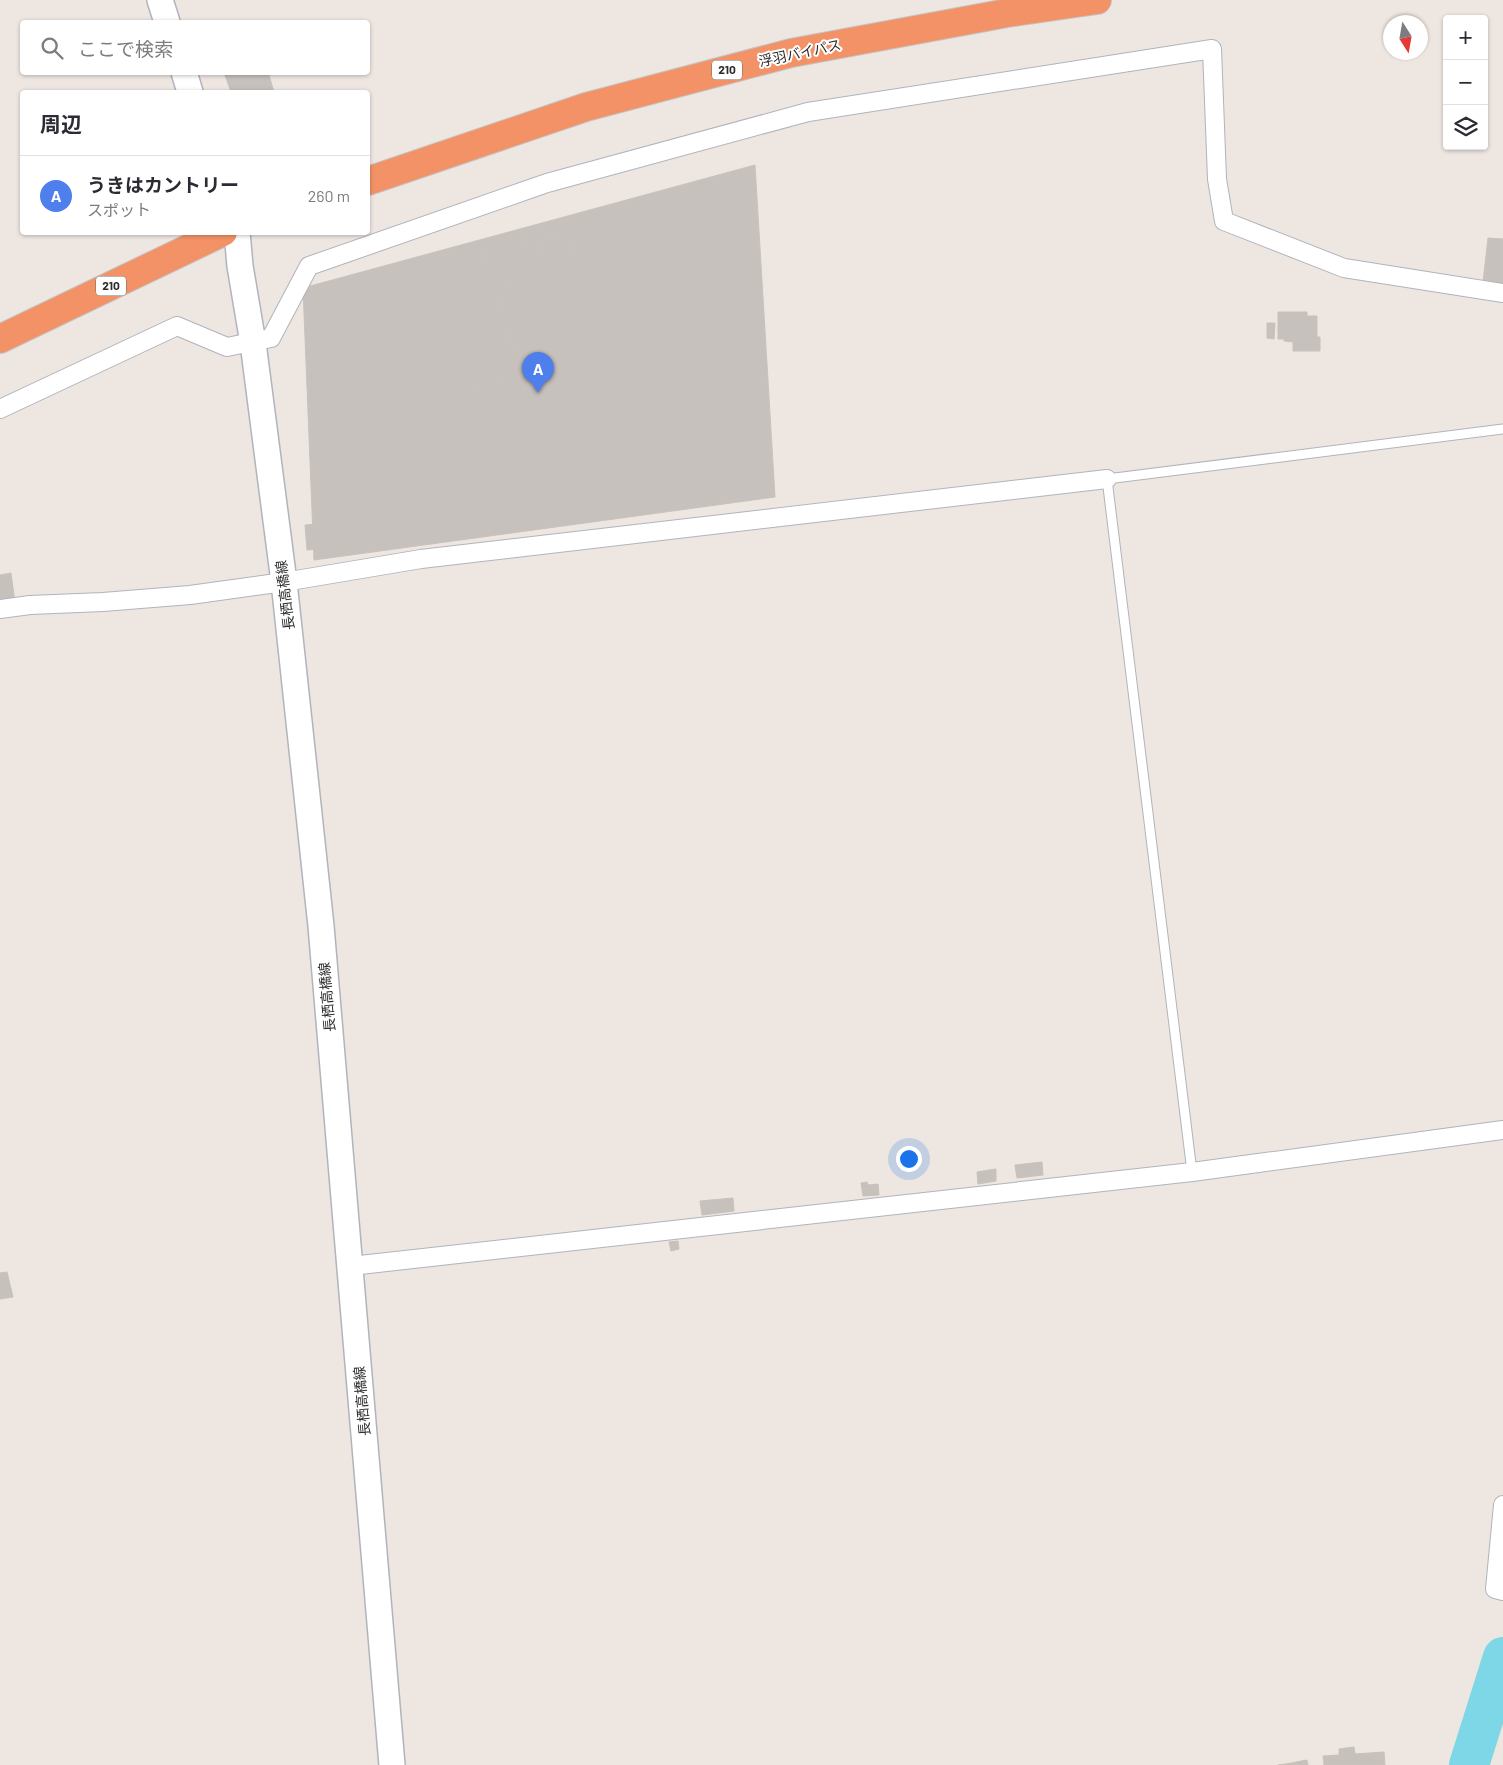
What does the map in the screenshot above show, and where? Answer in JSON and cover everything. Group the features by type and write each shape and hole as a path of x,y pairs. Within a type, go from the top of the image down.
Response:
{"highway":[{"name":"浮羽バイパス","path":"370,180 586,107 791,53 1007,13 1097,0"},
{"name":"210","path":"0,339 217,235"}],"main road":[{"path":"160,0 166,20"},
{"path":"185,75 189,90"},
{"name":"長栖高橋線","path":"237,235 284,582 321,926 392,1765"}],"street":[{"path":"0,409 177,326 227,347 271,338 309,266 547,183 808,112 1212,49 1217,179 1224,221 1344,268 1503,292"},
{"path":"0,609 190,595 284,582 421,559 1106,479"},
{"path":"351,1266 396,1259 609,1238 1192,1172 1503,1130"},
{"path":"1503,1504 1495,1589 1503,1590"}],"lane":[{"path":"1192,1172 1106,479 1503,429"}],"building":[{"path":"225,75 269,75 273,90 230,90"},
{"path":"755,165 775,497 314,560 303,288"},
{"path":"726,180 734,206 709,213 702,188"},
{"path":"666,191 669,202 675,200 680,216 620,234 612,207"},
{"path":"588,211 593,227 576,232 571,216"},
{"path":"567,221 570,232 506,252 502,241"},
{"path":"1488,238 1503,239 1503,284 1483,282"},
{"path":"570,244 575,258 525,275 520,261"},
{"path":"481,247 490,276 507,270 513,287 496,292 517,357 531,353 536,370 471,391 467,377 432,389 401,294 455,277 449,257"},
{"path":"659,302 668,329 612,347 621,373 591,383 588,374 584,375 578,358 590,354 581,327"},
{"path":"1278,312 1307,312 1307,316 1317,316 1317,337 1320,337 1320,351 1293,351 1293,342 1278,339"},
{"path":"1267,323 1275,323 1274,339 1267,338"},
{"path":"693,327 697,342 676,348 672,334"},
{"path":"669,334 674,348 621,364 617,350"},
{"path":"463,383 466,394 452,399 448,388"},
{"path":"366,520 369,545 307,550 305,525"},
{"path":"11,573 15,603 0,606 0,575"},
{"path":"1042,1162 1043,1175 1017,1178 1015,1165"},
{"path":"996,1169 996,1181 978,1184 977,1172"},
{"path":"867,1182 868,1185 878,1184 879,1195 863,1196 861,1183"},
{"path":"733,1198 734,1211 702,1215 700,1201"},
{"path":"678,1241 679,1249 671,1251 669,1242"},
{"path":"7,1272 13,1297 0,1299 0,1273"},
{"path":"1354,1747 1355,1754 1384,1752 1385,1765 1324,1765 1323,1756 1339,1755 1339,1749"},
{"path":"1307,1760 1308,1765 1278,1765 1286,1764"}],"waterway":[{"path":"1469,1765 1503,1657"}],"place":[{"name":"うきはカントリー","path":"538,393"}]}
